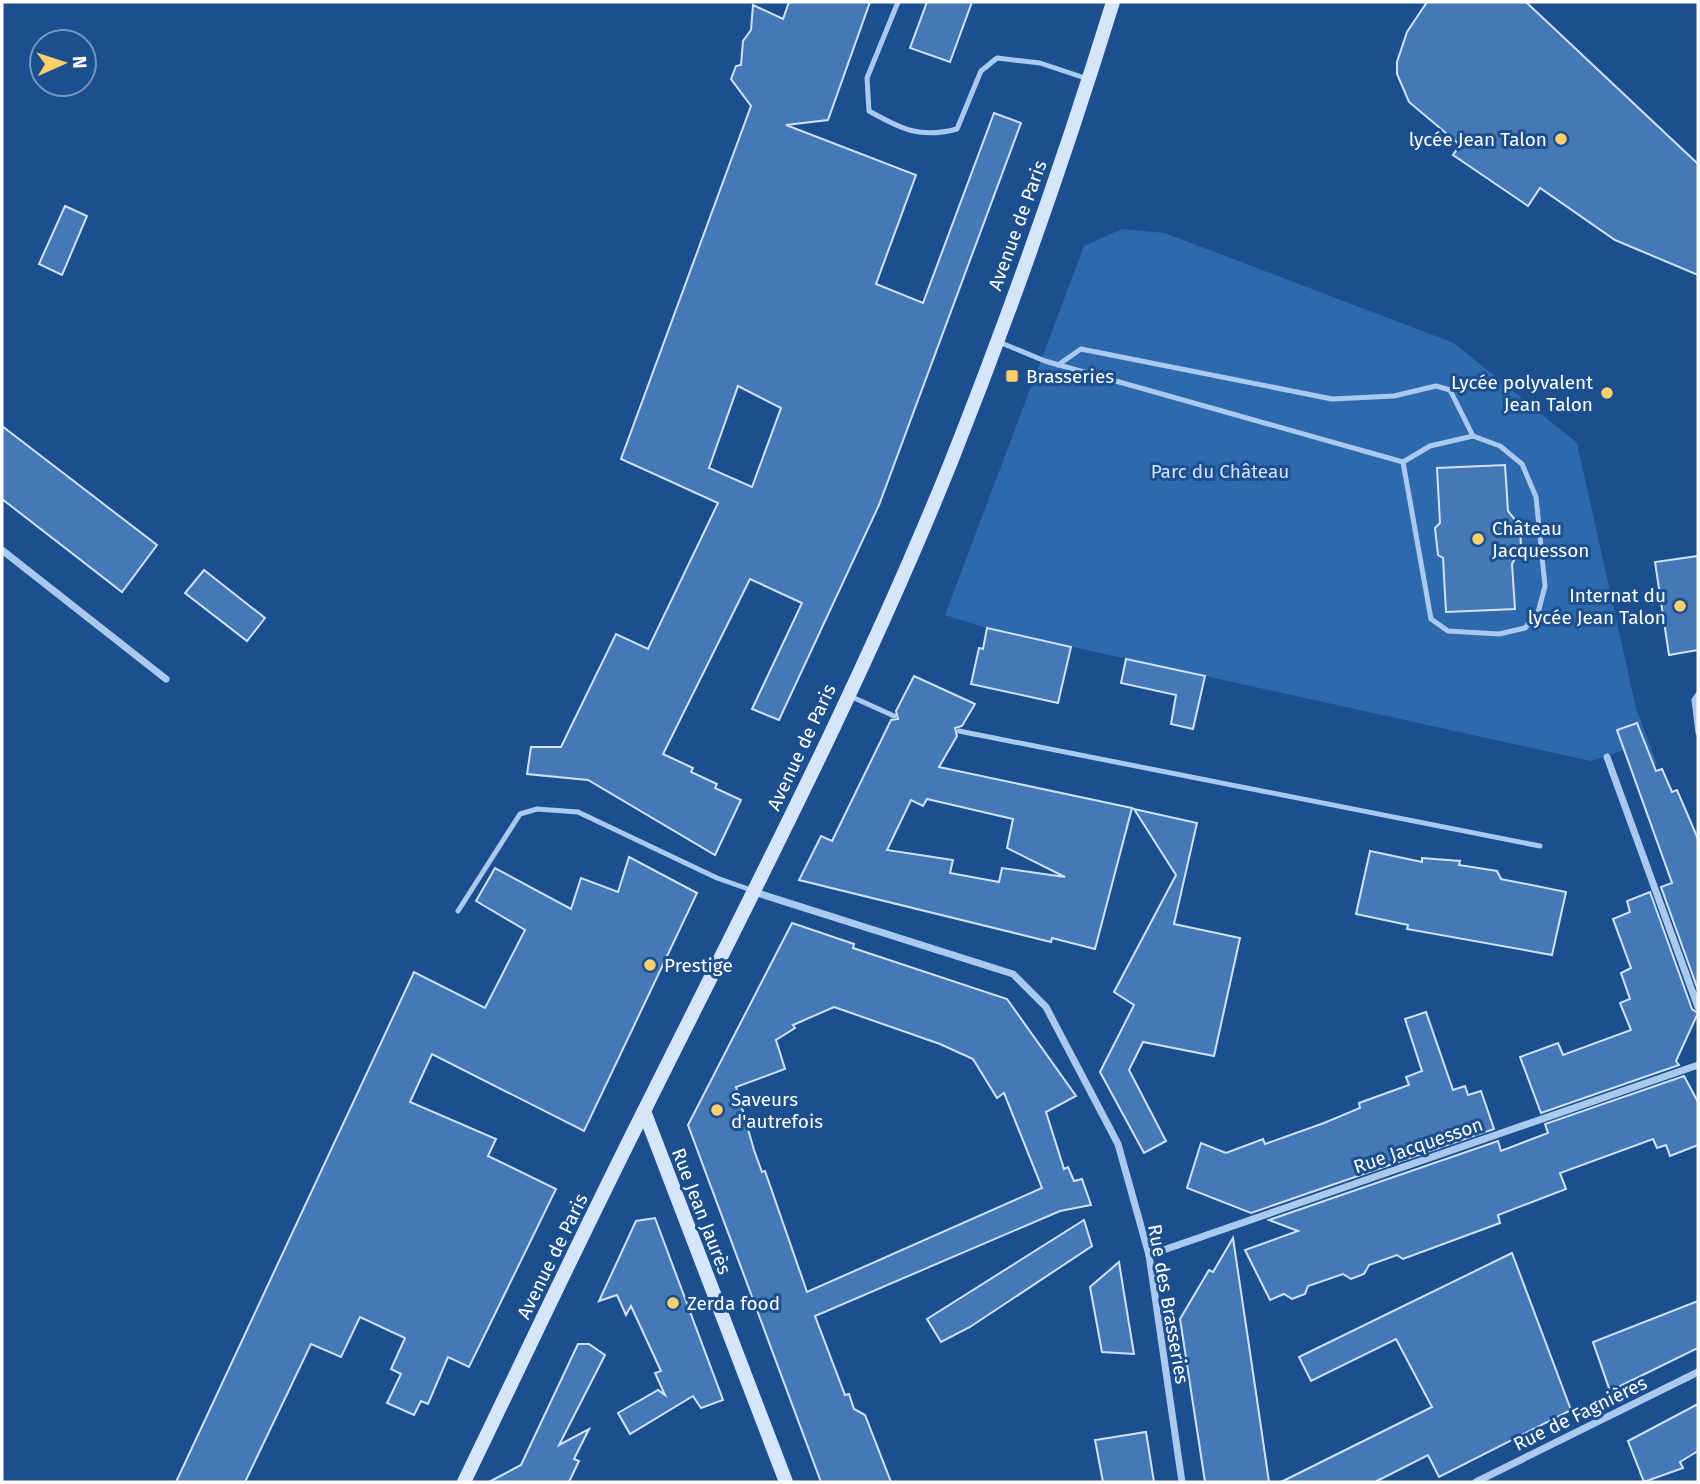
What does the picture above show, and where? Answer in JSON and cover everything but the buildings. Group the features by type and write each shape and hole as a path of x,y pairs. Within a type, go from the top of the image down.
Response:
{"main road":[{"name":"Avenue de Paris","path":"464,1482 643,1111 754,892 951,463 1088,79 1112,2"},
{"name":"Rue Jean Jaurès","path":"643,1111 782,1479"}],"street":[{"path":"2,550 166,679"},
{"path":"1607,757 1698,1007"},
{"name":"Rue des Brasseries","path":"754,892 1013,974 1046,1007 1118,1144 1149,1255 1182,1482"},
{"name":"Rue Jacquesson","path":"1149,1255 1698,1065"},
{"name":"Rue de Fagnières","path":"1476,1482 1698,1372"}],"lane":[{"path":"898,2 867,78 869,110 901,128 933,136 957,129 981,72 997,58 1040,63 1088,79"},
{"path":"996,341 1058,365 1403,462 1430,446 1473,436 1500,446 1522,464 1536,496 1545,586 1538,613 1525,628 1499,634 1448,631 1431,619 1403,462"},
{"path":"1058,365 1081,349 1332,399 1394,396 1436,386 1450,390 1473,436"},
{"path":"847,694 894,716"},
{"path":"1698,694 1694,700 1698,733"},
{"path":"959,731 1540,846"},
{"path":"458,911 520,814 537,809 578,812 717,878 754,892"}],"green space":[{"name":"Parc du Château","path":"1122,229 1165,233 1454,343 1577,443 1636,708 1657,764 1630,763 1624,750 1591,761 987,628 945,615 1084,246"}],"place":[{"name":"lycée Jean Talon","path":"1561,139"},
{"name":"Brasseries","path":"1012,376"},
{"name":"Lycée polyvalent Jean Talon","path":"1607,393"},
{"name":"Château Jacquesson","path":"1478,539"},
{"name":"Internat du lycée Jean Talon","path":"1680,606"},
{"name":"Prestige","path":"650,965"},
{"name":"Saveurs d'autrefois","path":"717,1110"},
{"name":"Zerda food","path":"673,1303"}]}
